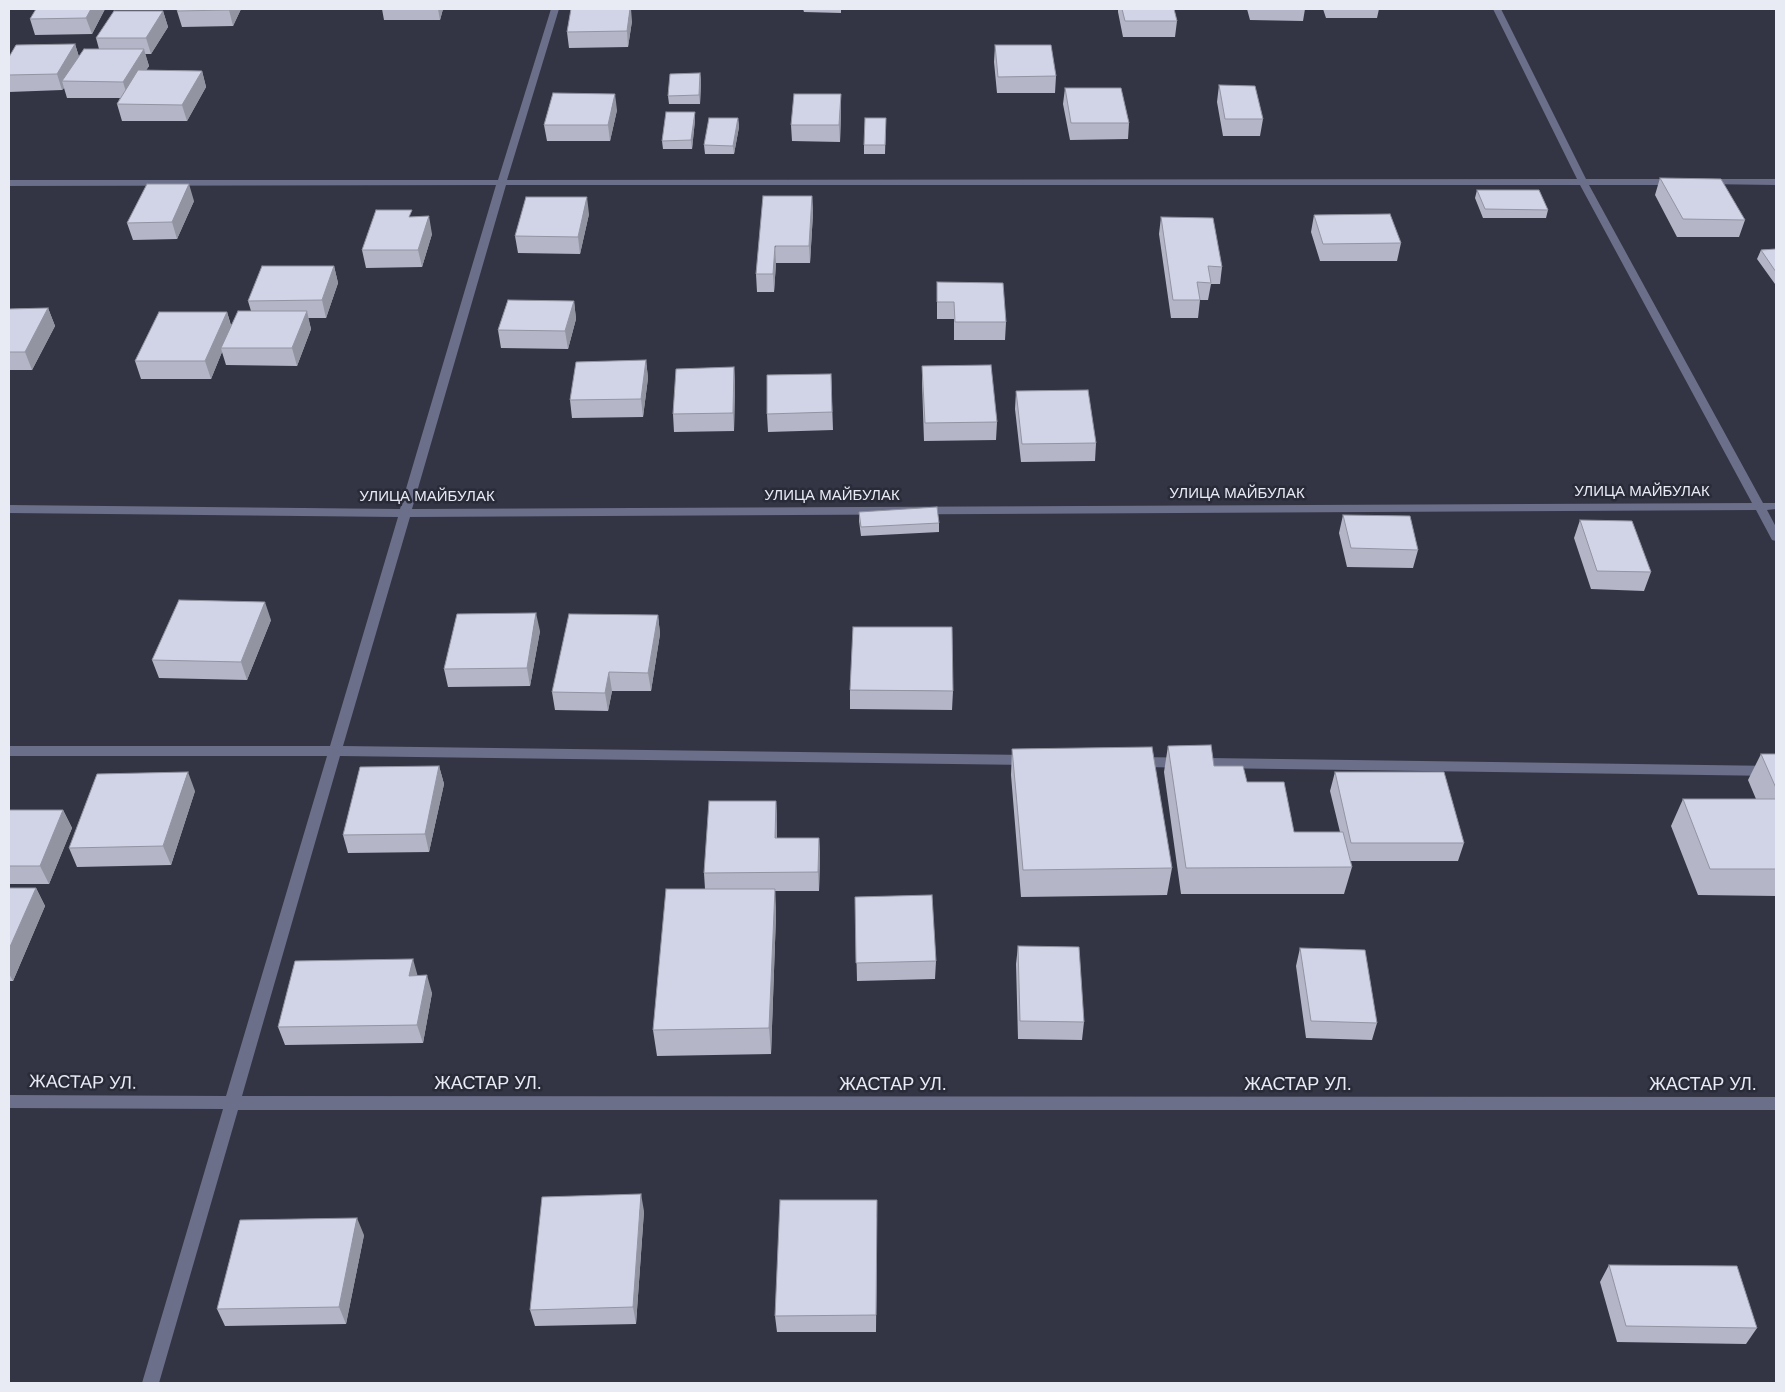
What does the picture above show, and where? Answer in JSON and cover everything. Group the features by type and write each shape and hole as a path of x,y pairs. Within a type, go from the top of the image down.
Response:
{"street":[{"path":"150,1383 502,182 555,9"},
{"path":"1498,9 1583,182 1776,537"},
{"path":"9,183 1776,182"},
{"name":"УЛИЦА МАЙБУЛАК","path":"9,509 405,513 1776,506"},
{"path":"9,751 335,751 1041,761"},
{"path":"1130,762 1776,771"},
{"name":"ЖАСТАР УЛ.","path":"9,1101 232,1103 1776,1104"}],"building":[{"path":"36,9 91,9 86,18 30,19"},
{"path":"178,9 229,9 229,10 177,11"},
{"path":"571,9 630,9 627,31 567,32"},
{"path":"1122,9 1174,9 1177,21 1125,21"},
{"path":"114,11 163,11 146,38 96,38"},
{"path":"75,44 57,74 9,75 9,57 16,45"},
{"path":"995,45 1051,45 1056,76 998,77"},
{"path":"84,49 144,49 123,82 62,81"},
{"path":"138,70 202,71 182,105 117,104"},
{"path":"700,73 699,95 668,96 670,74"},
{"path":"1219,85 1255,86 1263,119 1225,119"},
{"path":"1065,88 1121,88 1129,123 1071,123"},
{"path":"553,93 615,94 608,125 544,125"},
{"path":"794,94 841,94 839,125 791,125"},
{"path":"666,112 695,112 691,140 662,141"},
{"path":"709,118 738,118 733,146 704,145"},
{"path":"865,118 886,118 885,145 864,145"},
{"path":"1660,178 1721,179 1745,220 1683,219"},
{"path":"147,184 189,184 172,222 127,223"},
{"path":"1477,190 1539,190 1548,210 1485,209"},
{"path":"763,196 812,196 809,246 775,246 773,274 756,274"},
{"path":"526,197 587,197 578,237 515,236"},
{"path":"376,210 412,210 409,217 429,216 418,250 362,250"},
{"path":"1390,214 1401,243 1323,244 1314,215"},
{"path":"1161,217 1213,218 1222,267 1208,266 1211,283 1197,282 1200,300 1173,300"},
{"path":"1776,249 1776,272 1761,250"},
{"path":"262,266 334,266 322,300 248,301"},
{"path":"937,282 1003,283 1006,322 955,322 954,302 937,302"},
{"path":"508,300 574,301 565,331 498,330"},
{"path":"48,308 25,352 9,352 9,309"},
{"path":"238,311 307,311 292,348 221,348"},
{"path":"159,312 227,312 205,361 135,361"},
{"path":"646,360 641,399 570,400 576,362"},
{"path":"991,365 997,422 925,423 922,366"},
{"path":"734,367 733,413 673,414 676,369"},
{"path":"831,374 832,412 767,414 767,375"},
{"path":"1088,390 1096,443 1022,444 1016,391"},
{"path":"937,507 939,523 861,527 859,512"},
{"path":"1343,515 1410,516 1418,550 1351,548"},
{"path":"1580,520 1632,521 1651,572 1597,571"},
{"path":"179,600 265,602 241,662 152,660"},
{"path":"536,613 527,668 444,669 457,614"},
{"path":"569,614 658,615 648,673 609,672 605,693 552,692"},
{"path":"853,627 952,627 953,691 850,690"},
{"path":"1211,745 1214,766 1243,766 1247,782 1284,782 1294,832 1343,832 1352,867 1186,868 1168,746"},
{"path":"1152,747 1172,868 1023,870 1012,749"},
{"path":"1761,754 1776,754 1776,788"},
{"path":"439,766 425,834 343,835 360,767"},
{"path":"188,772 163,846 69,848 97,774"},
{"path":"1335,772 1444,772 1464,843 1351,843"},
{"path":"1683,799 1776,799 1776,869 1710,869"},
{"path":"709,801 776,801 775,838 819,838 818,872 704,873"},
{"path":"9,810 63,810 40,866 9,866"},
{"path":"9,888 36,888 9,949"},
{"path":"666,889 775,889 769,1028 653,1030"},
{"path":"932,895 936,961 856,963 855,897"},
{"path":"1018,946 1079,947 1084,1022 1020,1021"},
{"path":"1300,948 1365,950 1377,1023 1311,1021"},
{"path":"413,959 409,976 427,975 417,1025 278,1027 295,961"},
{"path":"641,1194 633,1307 530,1310 542,1197"},
{"path":"780,1200 877,1200 876,1315 775,1316"},
{"path":"357,1218 339,1307 217,1309 240,1220"},
{"path":"1609,1265 1737,1266 1757,1328 1626,1326"}]}
